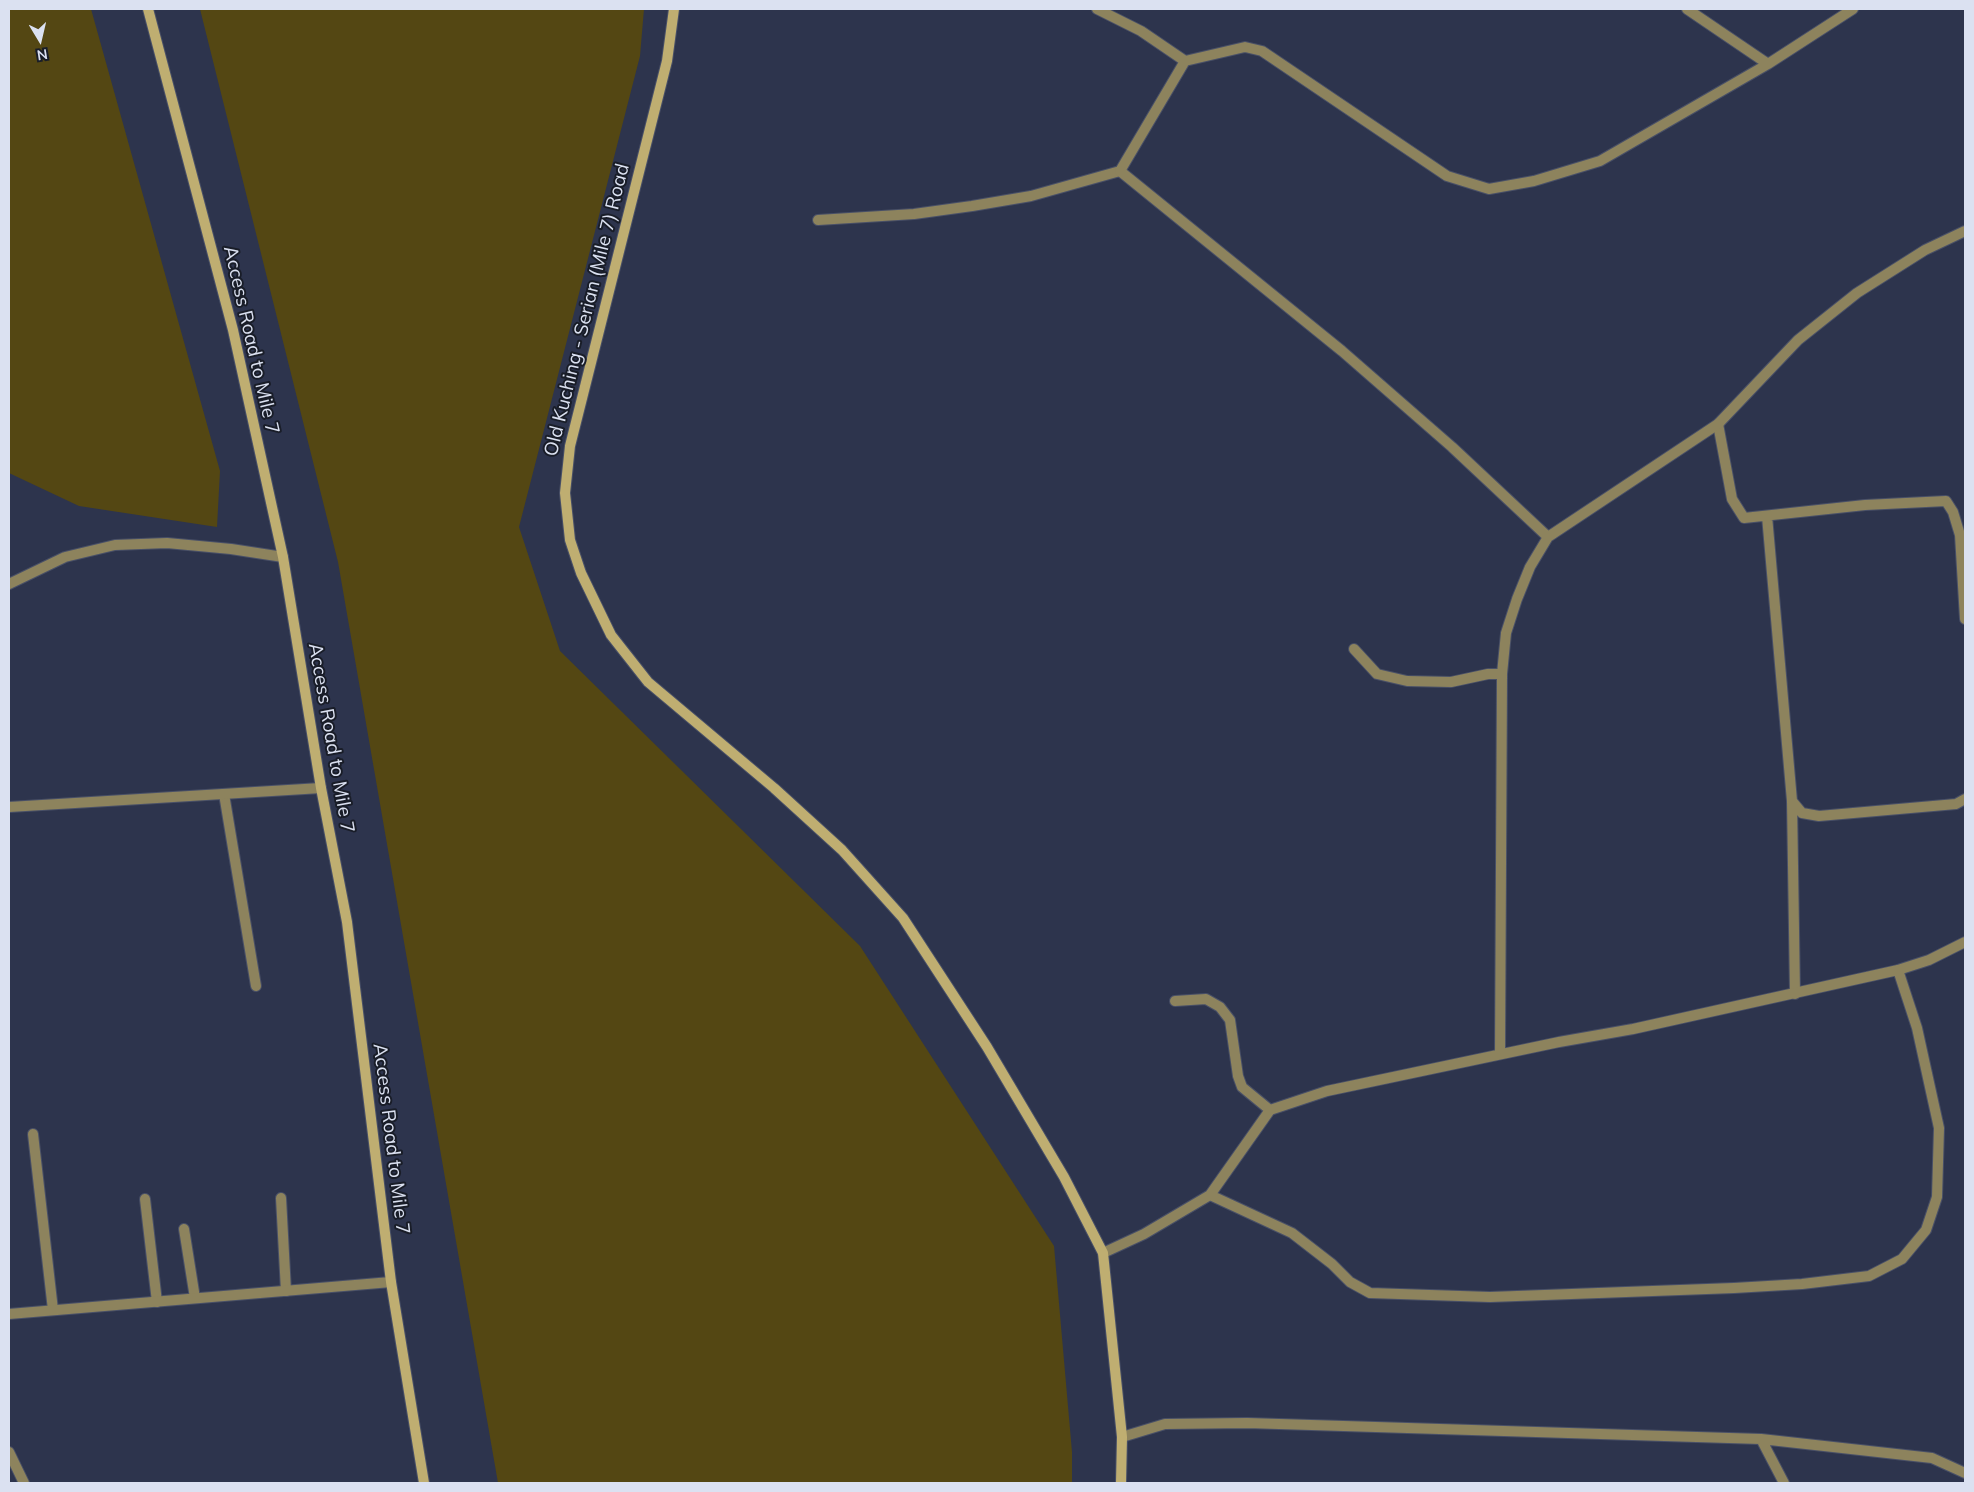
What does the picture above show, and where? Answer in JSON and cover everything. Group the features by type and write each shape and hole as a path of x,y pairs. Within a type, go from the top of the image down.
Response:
{"street":[{"name":"Access Road to Mile 7","path":"148,9 233,330 283,557 321,788 347,922 391,1282 424,1483"},
{"name":"Old Kuching - Serian (Mile 7) Road","path":"674,9 667,61 570,446 564,493 570,540 581,573 612,635 648,682 774,788 842,850 903,918 987,1047 1064,1177 1103,1253 1122,1437 1121,1483"},
{"path":"1097,9 1141,31 1184,61"},
{"path":"1687,9 1768,64"},
{"path":"818,220 914,214 980,205 1031,196 1120,171 1184,61 1245,47 1262,51 1447,176 1489,189 1534,181 1600,160 1768,64 1853,9"},
{"path":"1120,171 1342,351 1452,447 1548,537"},
{"path":"1500,1054 1502,674 1506,633 1530,567 1548,537 1718,424 1798,340 1849,299 1924,250 1965,231"},
{"path":"1718,424 1732,499 1744,518 1865,505 1946,501 1954,512 1960,536 1965,619"},
{"path":"1767,516 1792,801 1795,994"},
{"path":"9,584 65,557 115,545 167,544 231,549 283,557"},
{"path":"1354,649 1377,674 1407,681 1451,682 1488,674 1502,674"},
{"path":"9,807 321,788"},
{"path":"224,794 256,986"},
{"path":"1792,801 1802,813 1818,816 1956,804 1965,798"},
{"path":"1103,1253 1144,1234 1210,1195 1270,1110 1327,1091 1500,1054 1633,1029 1898,970 1930,960 1965,942"},
{"path":"1210,1195 1292,1233 1332,1264 1350,1282 1370,1293 1490,1297 1802,1284 1868,1276 1902,1259 1926,1230 1937,1197 1938,1128 1917,1028 1898,970"},
{"path":"1175,1001 1206,999 1220,1006 1230,1020 1238,1076 1242,1087 1270,1110"},
{"path":"33,1134 53,1310"},
{"path":"281,1198 286,1291"},
{"path":"145,1199 157,1302"},
{"path":"184,1229 195,1298"},
{"path":"9,1314 391,1282"},
{"path":"1122,1437 1165,1424 1247,1423 1761,1439 1932,1458 1965,1473"},
{"path":"1761,1439 1784,1483"},
{"path":"9,1452 24,1483"}],"shaded area":[{"path":"9,9 91,9 220,471 217,527 79,506 9,473"},
{"path":"200,9 644,9 640,56 519,527 560,651 860,946 1054,1246 1072,1452 1072,1483 498,1483 338,562"}]}
